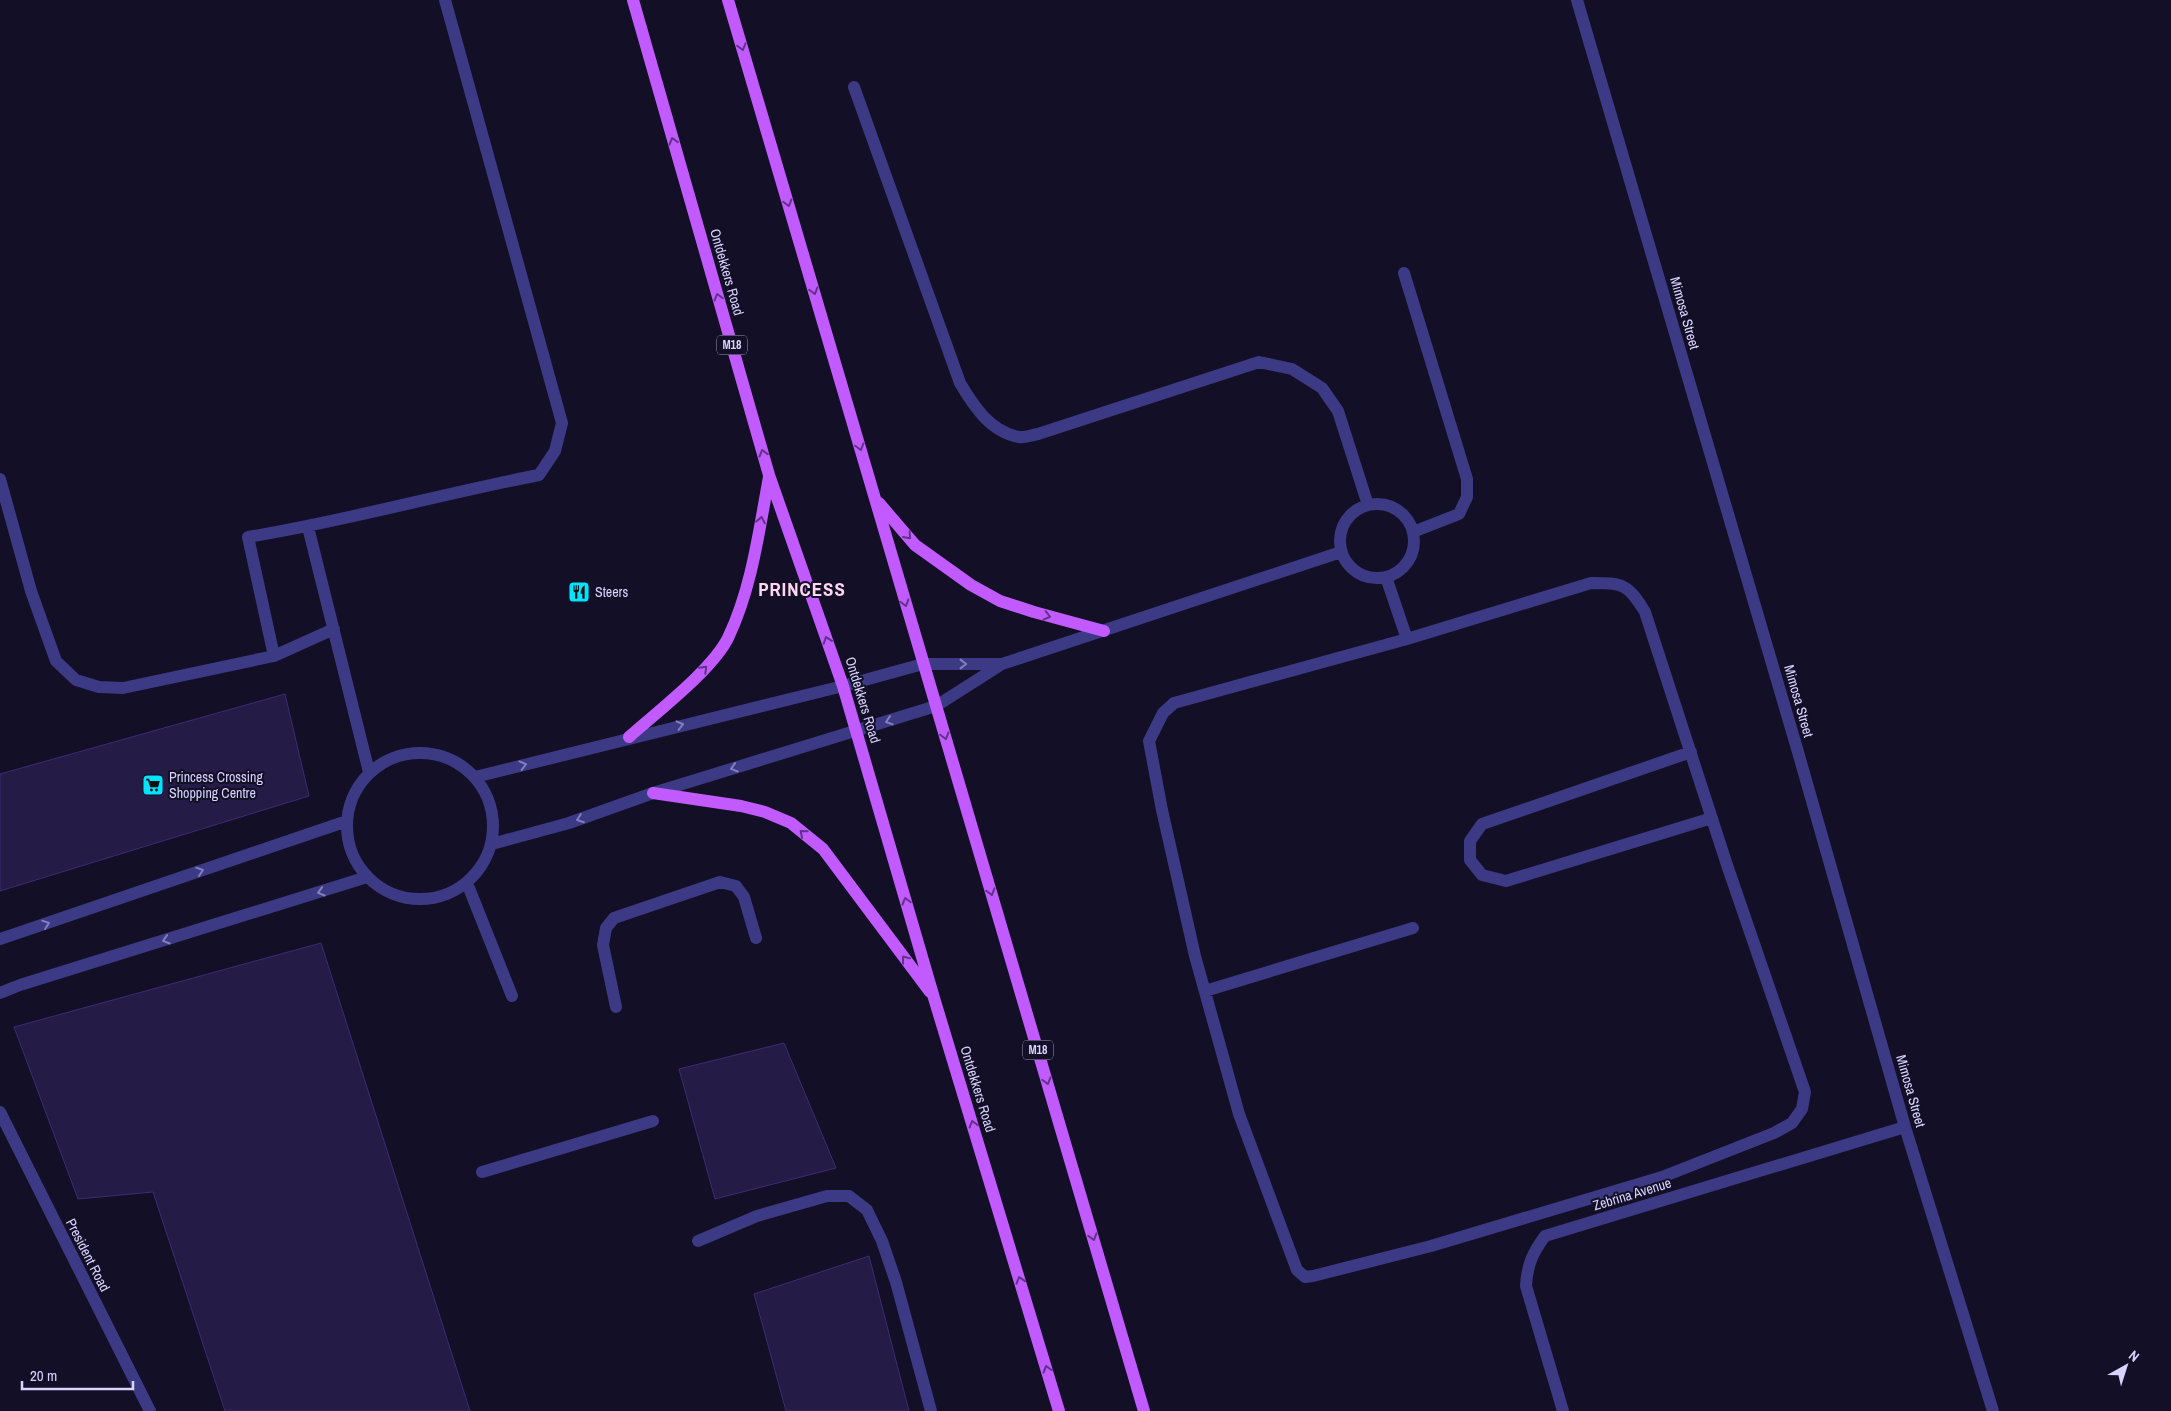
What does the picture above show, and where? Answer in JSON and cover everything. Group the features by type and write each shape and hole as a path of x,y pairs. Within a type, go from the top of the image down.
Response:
{"main road":[{"name":"Ontdekkers Road","path":"633,0 769,475 844,686 934,998 1059,1411"},
{"name":"M18","path":"728,0 1144,1411"},
{"path":"629,737 708,665 727,639 743,599 753,562 769,475"},
{"path":"875,500 915,545 971,585 1000,600 1025,609 1104,630"},
{"path":"653,793 741,806 766,812 791,823 823,849 934,998"}],"street":[{"path":"274,656 248,537 308,527 539,475 556,451 562,423 445,0"},
{"name":"Mimosa Street","path":"1577,0 1793,733 1905,1127 1993,1411"},
{"path":"854,87 960,383 974,408 999,429 1020,437 1038,434 1259,362 1284,367 1292,369 1322,388 1338,411 1368,505"},
{"path":"1404,273 1468,479 1467,498 1459,514 1413,532"},
{"path":"0,479 31,591 56,662 76,680 99,687 123,688 274,656 334,629"},
{"path":"1368,505 1382,505 1396,510 1406,519 1413,532 1414,546 1409,560 1399,571 1386,577 1372,578 1358,573 1347,564 1341,552 1340,536 1344,522 1354,512 1368,505"},
{"path":"308,527 369,772"},
{"path":"492,844 569,823 653,793 936,706 1002,664 1341,552"},
{"path":"1386,577 1407,639"},
{"path":"1590,583 1616,583 1633,592 1645,612 1712,818 1781,1018 1805,1092 1805,1099 1802,1109 1792,1123 1774,1133 1662,1177 1431,1246 1314,1276 1305,1276 1297,1270 1239,1114 1195,956 1162,810 1149,741 1163,713 1174,703 1407,639 1590,583"},
{"path":"475,777 629,737 844,686 923,664 1002,664"},
{"path":"1690,752 1482,824 1470,841 1470,860 1482,875 1506,881 1712,818"},
{"path":"411,753 435,754 457,762 475,777 488,798 494,820 492,844 482,866 467,883 446,895 419,899 404,898 384,890 368,878 355,861 349,842 347,821 351,801 358,786 369,772 388,759 411,753"},
{"path":"0,939 347,821"},
{"path":"0,993 29,982 368,878"},
{"path":"616,1007 604,945 606,928 614,918 720,882 736,886 744,897 756,938"},
{"path":"467,883 512,996"},
{"path":"1205,991 1413,928"},
{"name":"President Road","path":"0,1112 150,1411"},
{"path":"482,1172 653,1121"},
{"name":"Zebrina Avenue","path":"1563,1411 1526,1286 1526,1271 1533,1252 1545,1236 1905,1127"},
{"path":"698,1241 757,1216 827,1196 848,1196 868,1210 882,1241 896,1282 932,1411"}],"building":[{"name":"Princess Crossing Shopping Centre","path":"285,694 309,796 0,891 0,774"},
{"path":"321,943 470,1411 225,1411 153,1192 78,1199 14,1027"},
{"path":"784,1043 836,1168 715,1199 679,1069"},
{"path":"869,1256 909,1411 786,1411 754,1294"}],"place":[{"name":"Steers","path":"579,592"},
{"name":"Princess Crossing Shopping Centre","path":"153,785"}],"district":[{"name":"PRINCESS","path":"802,589"}]}
